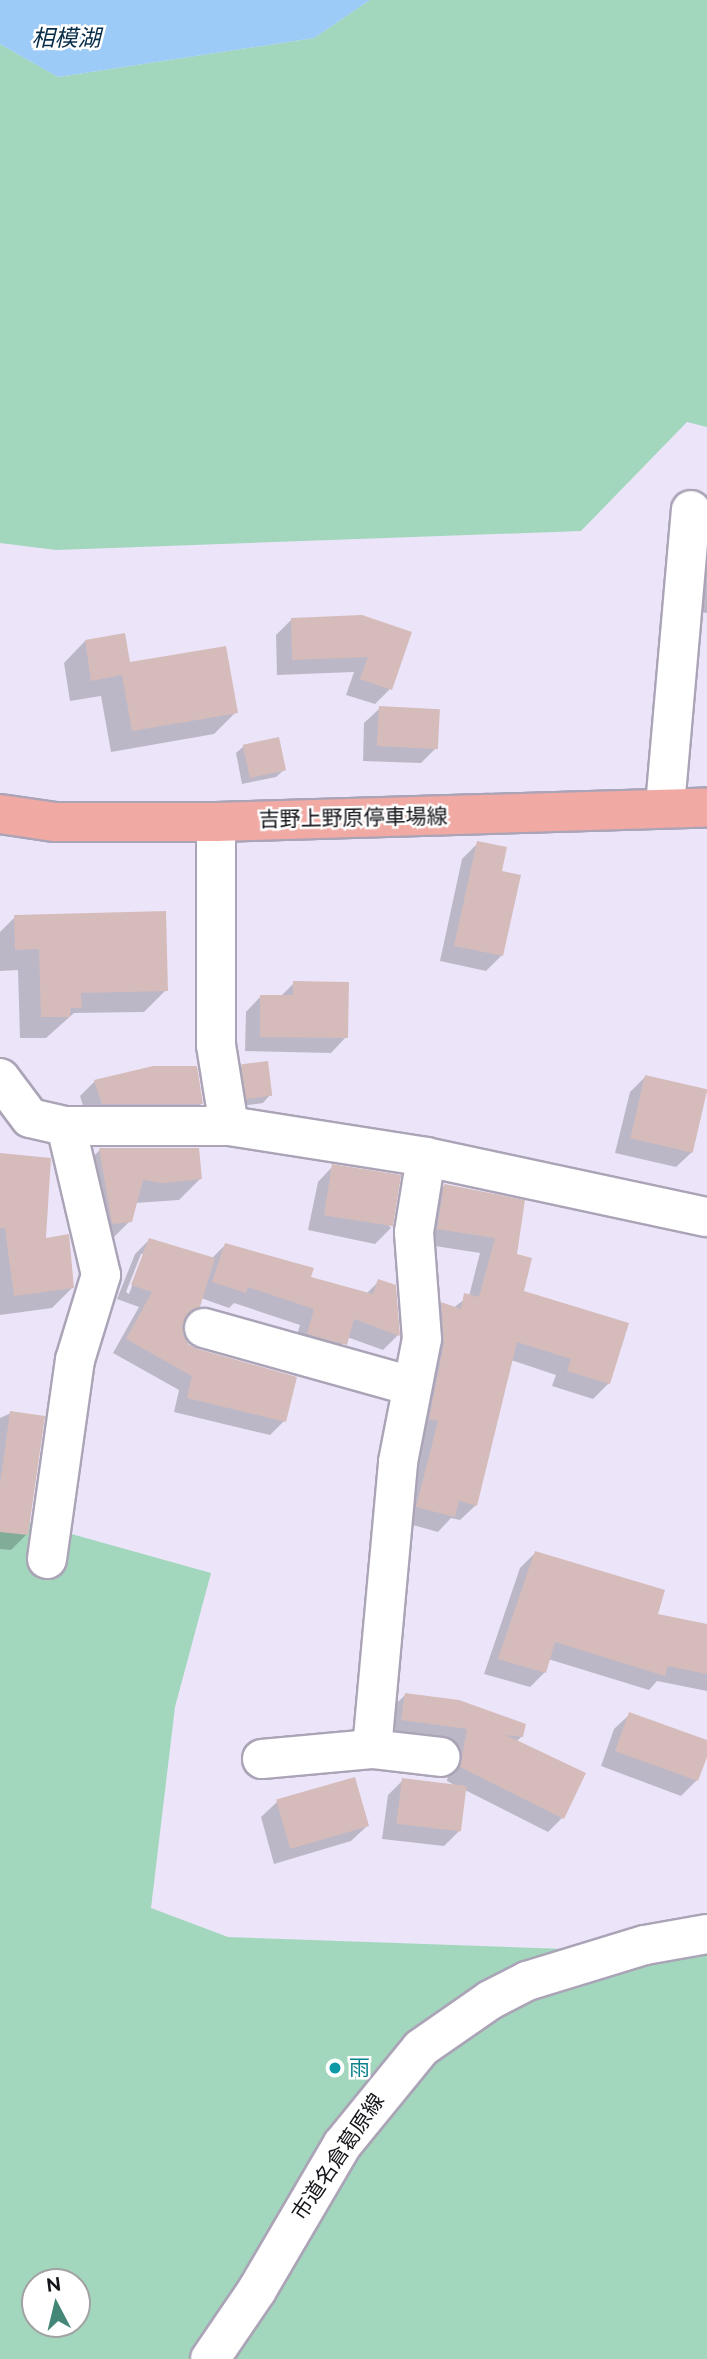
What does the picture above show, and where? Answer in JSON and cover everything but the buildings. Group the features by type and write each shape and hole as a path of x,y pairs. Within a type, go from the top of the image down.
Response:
{"main road":[{"name":"吉野上野原停車場線","path":"0,814 55,822 216,822 665,806 707,807"}],"street":[{"path":"665,806 691,510"},
{"path":"216,822 216,1045 229,1126"},
{"path":"0,1078 32,1119 101,1275 75,1360 47,1559"},
{"path":"32,1119 229,1126 426,1157 707,1217"},
{"path":"372,1749 382,1603 412,1386 422,1339 414,1231 426,1157"},
{"path":"204,1328 412,1386"},
{"path":"262,1759 372,1749 441,1757"},
{"name":"市道名倉葛原線","path":"209,2359 257,2290 342,2145 421,2048 490,2000 527,1981 645,1945 707,1934"}],"green space":[{"path":"370,0 707,0 707,427 687,422 581,531 56,550 0,543 0,44 58,77 314,38"},
{"path":"0,1514 211,1573 175,1707 151,1908 228,1937 621,1951 707,1945 707,2359 0,2359"}],"water":[{"name":"相模湖","path":"0,0 370,0 314,38 58,77 0,44"}],"place":[{"name":"雨","path":"335,2068"}]}
